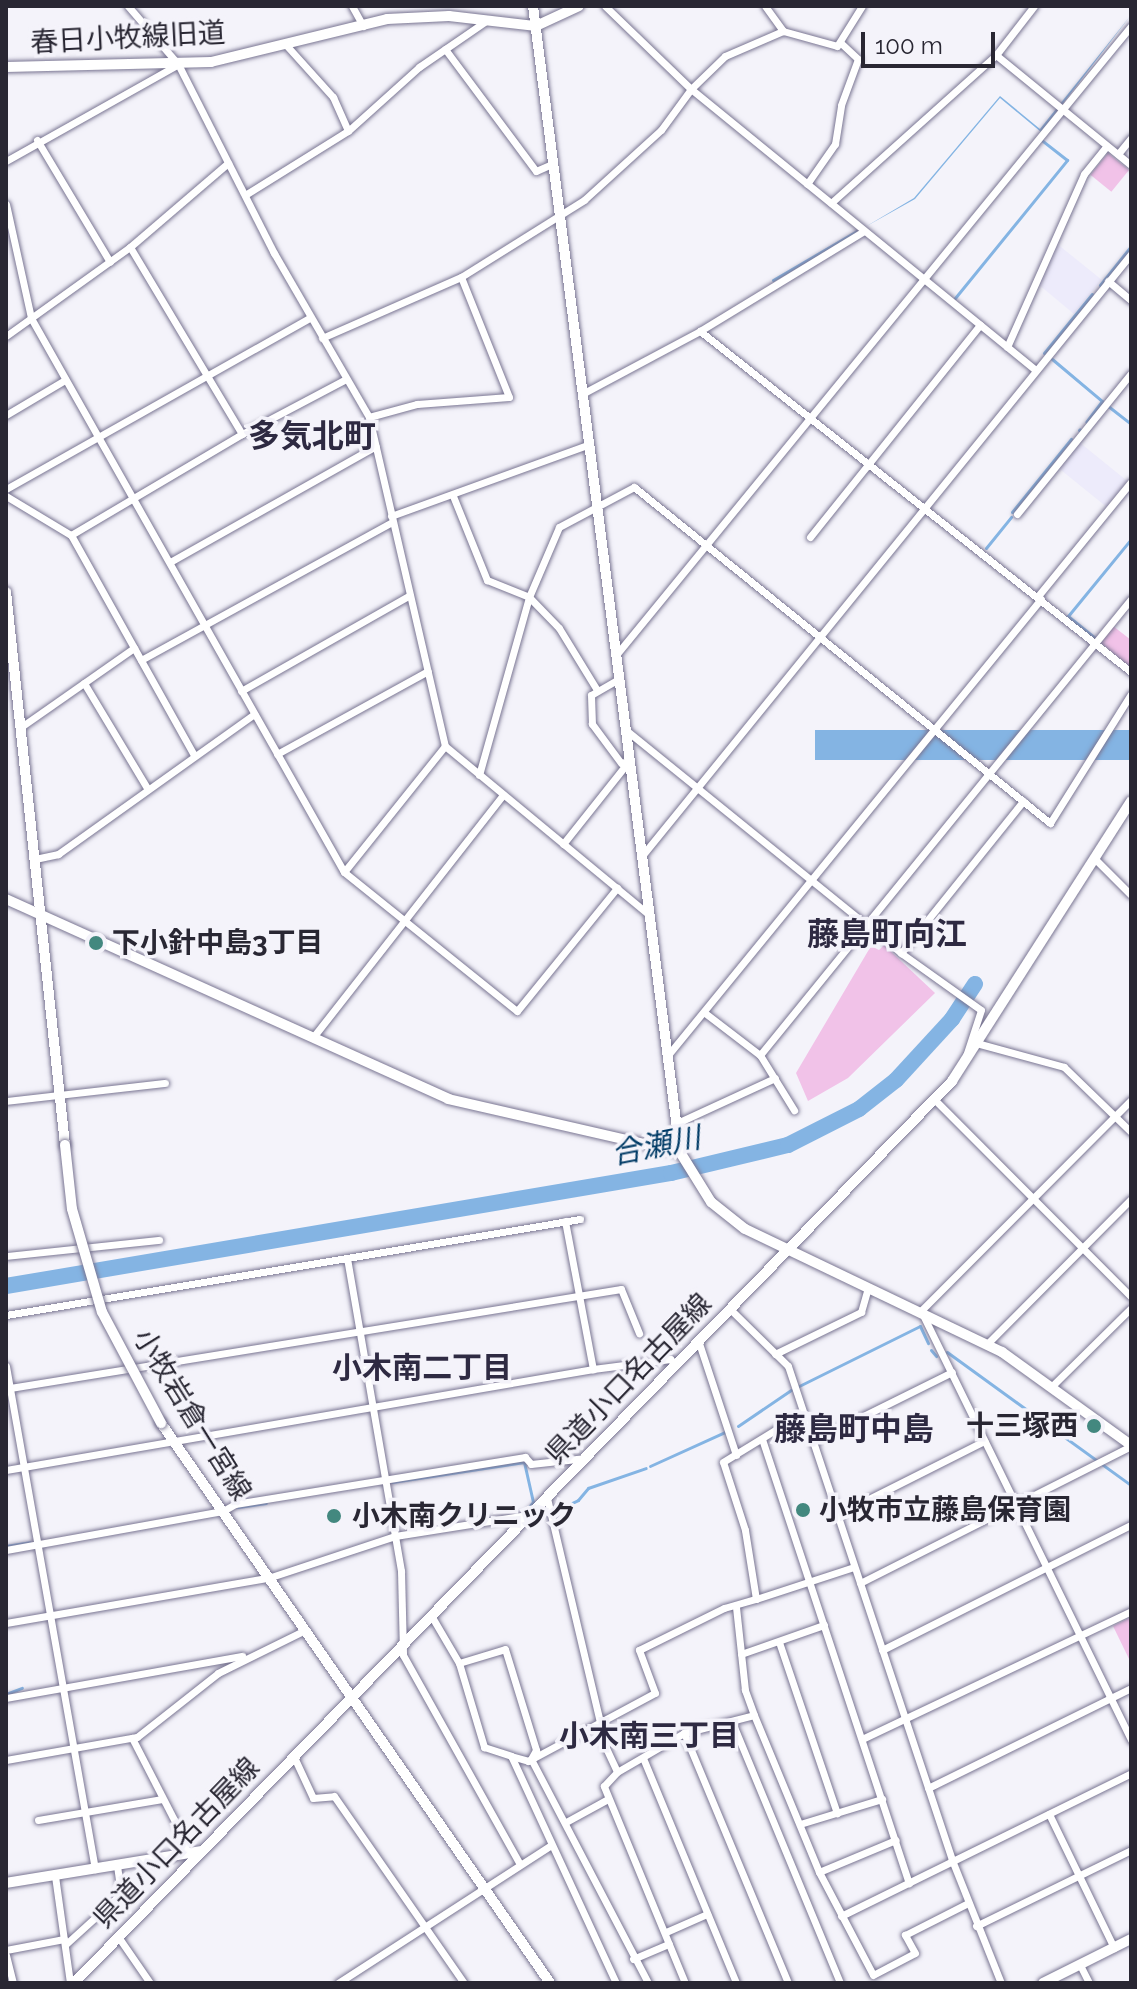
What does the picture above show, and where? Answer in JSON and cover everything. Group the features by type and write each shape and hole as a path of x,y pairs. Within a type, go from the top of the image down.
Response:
{"main road":[{"path":"533,6 594,504 680,1152 695,1183 726,1216 785,1251 987,1344 1131,1445"},
{"path":"536,26 579,6"},
{"name":"春日小牧線旧道","path":"6,67 178,64 287,46 363,26 424,16 487,19 536,26"},
{"name":"小牧岩倉一宮線","path":"6,592 72,1209 102,1312 173,1441 271,1577 550,1983"},
{"name":"県道小口名古屋線","path":"72,1983 964,1069 1131,801"},
{"path":"6,899 448,1099 680,1152"},
{"path":"6,1883 201,1851"},
{"path":"1043,1983 1131,1939"}],"street":[{"path":"128,6 178,64 309,318 369,417 445,746 649,915"},
{"path":"352,6 363,26"},
{"path":"605,6 691,89 1036,370"},
{"path":"765,6 783,31 831,47 842,44 862,6"},
{"path":"831,203 996,55 1034,6"},
{"path":"245,195 348,131 445,49 487,19"},
{"path":"616,655 921,278 1131,26"},
{"path":"322,338 461,277 605,182 661,130 691,89 725,56 783,31"},
{"path":"807,184 835,144 841,105 858,59 842,44"},
{"path":"287,46 333,97 348,131"},
{"path":"445,49 536,171 552,164"},
{"path":"996,55 1131,165"},
{"path":"6,161 37,140 178,64"},
{"path":"1118,154 1131,138"},
{"path":"37,140 110,262"},
{"path":"1007,347 1084,174 1107,146"},
{"path":"6,336 130,247 228,163"},
{"path":"6,204 31,318 344,872 517,1011 617,888"},
{"path":"582,394 700,331 864,231"},
{"path":"130,247 209,374 242,434"},
{"path":"641,857 1131,254"},
{"path":"369,417 417,404 509,397 461,277"},
{"path":"1108,281 1131,300"},
{"path":"6,489 309,318"},
{"path":"810,537 980,325"},
{"path":"700,331 812,414 1131,672"},
{"path":"1017,514 1131,373"},
{"path":"71,535 242,434 346,379"},
{"path":"6,415 65,380"},
{"path":"141,660 391,519 587,445"},
{"path":"170,562 376,446"},
{"path":"666,1057 814,882 1131,482"},
{"path":"479,775 529,597 559,527 594,504 634,487 1050,823 1131,694"},
{"path":"6,496 71,535 194,755"},
{"path":"453,496 487,580 529,597 559,628 597,690"},
{"path":"241,691 410,595"},
{"path":"760,1055 1131,599"},
{"path":"21,727 134,648"},
{"path":"277,754 428,671"},
{"path":"619,679 591,695 592,724 621,763 629,761"},
{"path":"84,683 147,788"},
{"path":"35,859 58,854 254,714"},
{"path":"625,729 901,953 979,1009 964,1051 964,1069"},
{"path":"344,872 445,746"},
{"path":"563,844 629,761"},
{"path":"314,1036 402,919 503,795"},
{"path":"901,953 1023,801"},
{"path":"1094,858 1131,895"},
{"path":"705,1013 760,1055 794,1110"},
{"path":"980,1044 1064,1067 1131,1132"},
{"path":"675,1124 775,1078"},
{"path":"6,1101 165,1083"},
{"path":"934,1099 1131,1297"},
{"path":"1131,1100 921,1311 1131,1740"},
{"path":"987,1344 1131,1199"},
{"path":"6,1315 580,1219"},
{"path":"565,1221 593,1369"},
{"path":"6,1256 159,1240"},
{"path":"347,1258 395,1536 402,1645 520,1864"},
{"path":"775,1354 861,1312 868,1288"},
{"path":"10,1388 359,1329 621,1289 639,1333"},
{"path":"1051,1387 1131,1308"},
{"path":"730,1309 788,1366 952,1860 1001,1983"},
{"path":"699,1343 736,1455"},
{"path":"6,1470 373,1411 593,1369 670,1359 676,1365"},
{"path":"6,1366 95,1869"},
{"path":"813,1441 952,1372"},
{"path":"756,1599 745,1530 723,1462 803,1413"},
{"path":"762,1439 909,1883"},
{"path":"837,1515 984,1441"},
{"path":"860,1583 1131,1445"},
{"path":"6,1550 223,1511 235,1504 385,1479 525,1457 531,1464 586,1458"},
{"path":"547,1498 599,1719 617,1772"},
{"path":"6,1623 271,1577 395,1536 530,1515"},
{"path":"882,1650 1131,1525"},
{"path":"432,1617 459,1663 484,1747 531,1759 599,1719 655,1693 639,1650 724,1608 736,1607 854,1567"},
{"path":"736,1607 741,1654 754,1715 819,1872 873,1975 915,1953 905,1935 968,1903"},
{"path":"862,1739 1131,1611"},
{"path":"741,1654 824,1625"},
{"path":"6,1760 132,1738 248,1655 305,1630"},
{"path":"779,1642 837,1813"},
{"path":"459,1663 505,1649 536,1750 531,1759"},
{"path":"6,1698 101,1683 102,1678 248,1655"},
{"path":"928,1788 1131,1688"},
{"path":"685,1983 666,1932 606,1800 604,1786 617,1772 684,1733 754,1715"},
{"path":"732,1722 840,1983"},
{"path":"684,1733 788,1983"},
{"path":"132,1738 186,1843 185,1854"},
{"path":"511,1756 616,1983"},
{"path":"294,1757 313,1798 334,1796 464,1983"},
{"path":"643,1758 736,1983"},
{"path":"531,1759 648,1983"},
{"path":"841,1916 1131,1773"},
{"path":"38,1820 162,1799"},
{"path":"800,1824 882,1799"},
{"path":"566,1822 606,1800"},
{"path":"1049,1814 1114,1948"},
{"path":"819,1872 896,1840"},
{"path":"338,1983 427,1929 483,1888 551,1845"},
{"path":"976,1926 1131,1850"},
{"path":"13,1983 6,1953 65,1941 121,1894 117,1865"},
{"path":"55,1876 72,1983"},
{"path":"666,1932 707,1914"},
{"path":"119,1938 150,1983"},
{"path":"633,1959 669,1944"},
{"path":"1080,1965 1089,1983"}],"shaded area":[{"path":"1108,153 1129,170 1111,192 1090,175"},
{"path":"1056,243 1102,280 1074,314 1038,284"},
{"path":"1079,442 1127,481 1106,507 1058,468"},
{"path":"1113,626 1131,640 1131,668 1101,643"},
{"path":"884,945 935,993 848,1078 808,1101 796,1073 871,946 879,950"},
{"path":"1131,1617 1131,1663 1113,1626"}],"water":[{"path":"1131,15 1041,132 1000,98 915,199 865,227 914,198 1000,96 1040,129"},
{"path":"815,730 1131,730 1131,760 815,760"}],"waterway":[{"path":"955,298 1067,160 1043,141"},
{"path":"773,280 857,231"},
{"path":"1100,285 1131,246"},
{"path":"1044,353 1092,294"},
{"path":"1052,359 1102,401 1086,422"},
{"path":"1108,406 1131,424"},
{"path":"1012,512 1071,439"},
{"path":"986,548 1011,517"},
{"path":"1095,638 1068,616 1131,539"},
{"name":"合瀬川","path":"6,1286 671,1173 788,1145 859,1109 896,1080 952,1019 975,984"},
{"path":"799,1386 920,1326 928,1343"},
{"path":"931,1350 936,1356"},
{"path":"947,1352 1131,1485"},
{"path":"738,1426 791,1390"},
{"path":"650,1466 725,1432"},
{"path":"392,1482 524,1462 533,1502 528,1508"},
{"path":"559,1509 578,1500 588,1488 646,1468"},
{"path":"238,1507 266,1503"},
{"path":"6,1546 30,1542"},
{"path":"6,1694 22,1688"}],"place":[{"name":"下小針中島3丁目","path":"96,943"},
{"name":"十三塚西","path":"1094,1426"},
{"name":"小牧市立藤島保育園","path":"803,1510"},
{"name":"小木南クリニック","path":"334,1516"}],"district":[{"name":"多気北町","path":"312,436"},
{"name":"藤島町向江","path":"887,934"},
{"name":"小木南二丁目","path":"422,1368"},
{"name":"藤島町中島","path":"854,1429"},
{"name":"小木南三丁目","path":"649,1736"}]}
